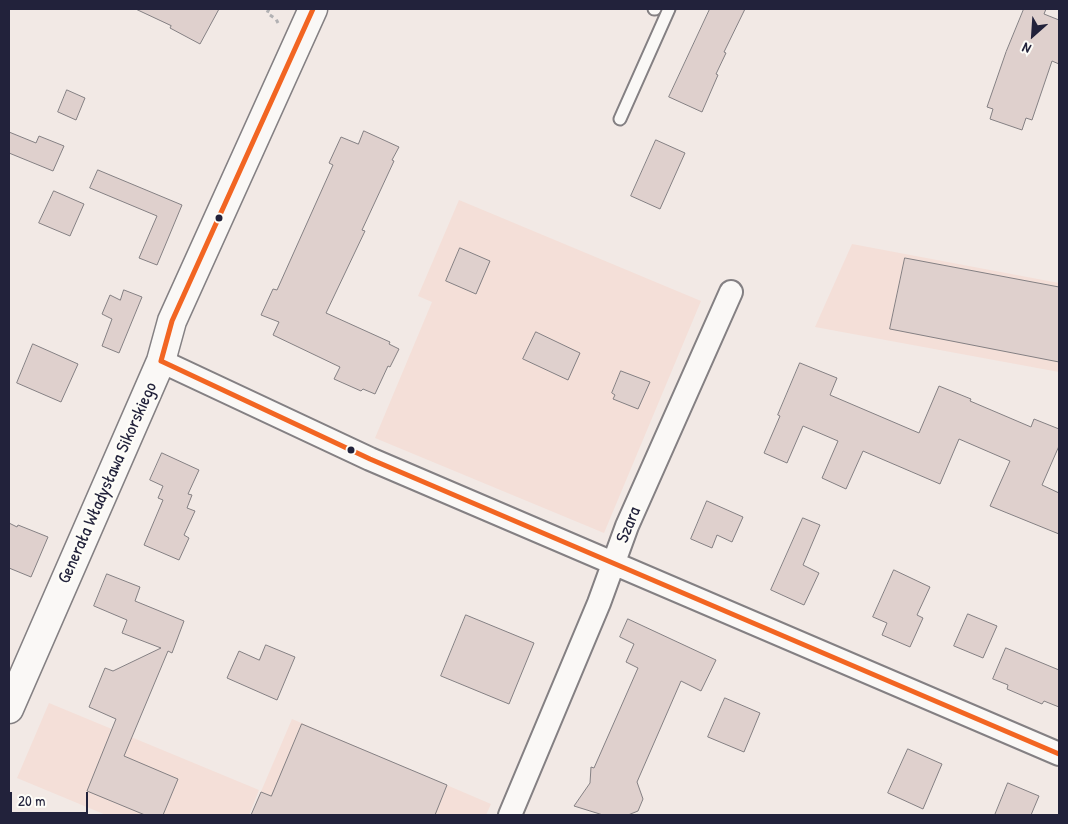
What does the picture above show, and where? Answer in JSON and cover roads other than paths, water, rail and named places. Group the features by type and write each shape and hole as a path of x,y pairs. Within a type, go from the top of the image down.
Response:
{"street":[{"name":"Generała Władysława Sikorskiego","path":"9,710 161,361 172,321 306,11"},
{"name":"Szara","path":"510,815 628,526 730,292"},
{"path":"161,361 370,459 1059,754"}],"lane":[{"path":"620,119 670,9"}]}
